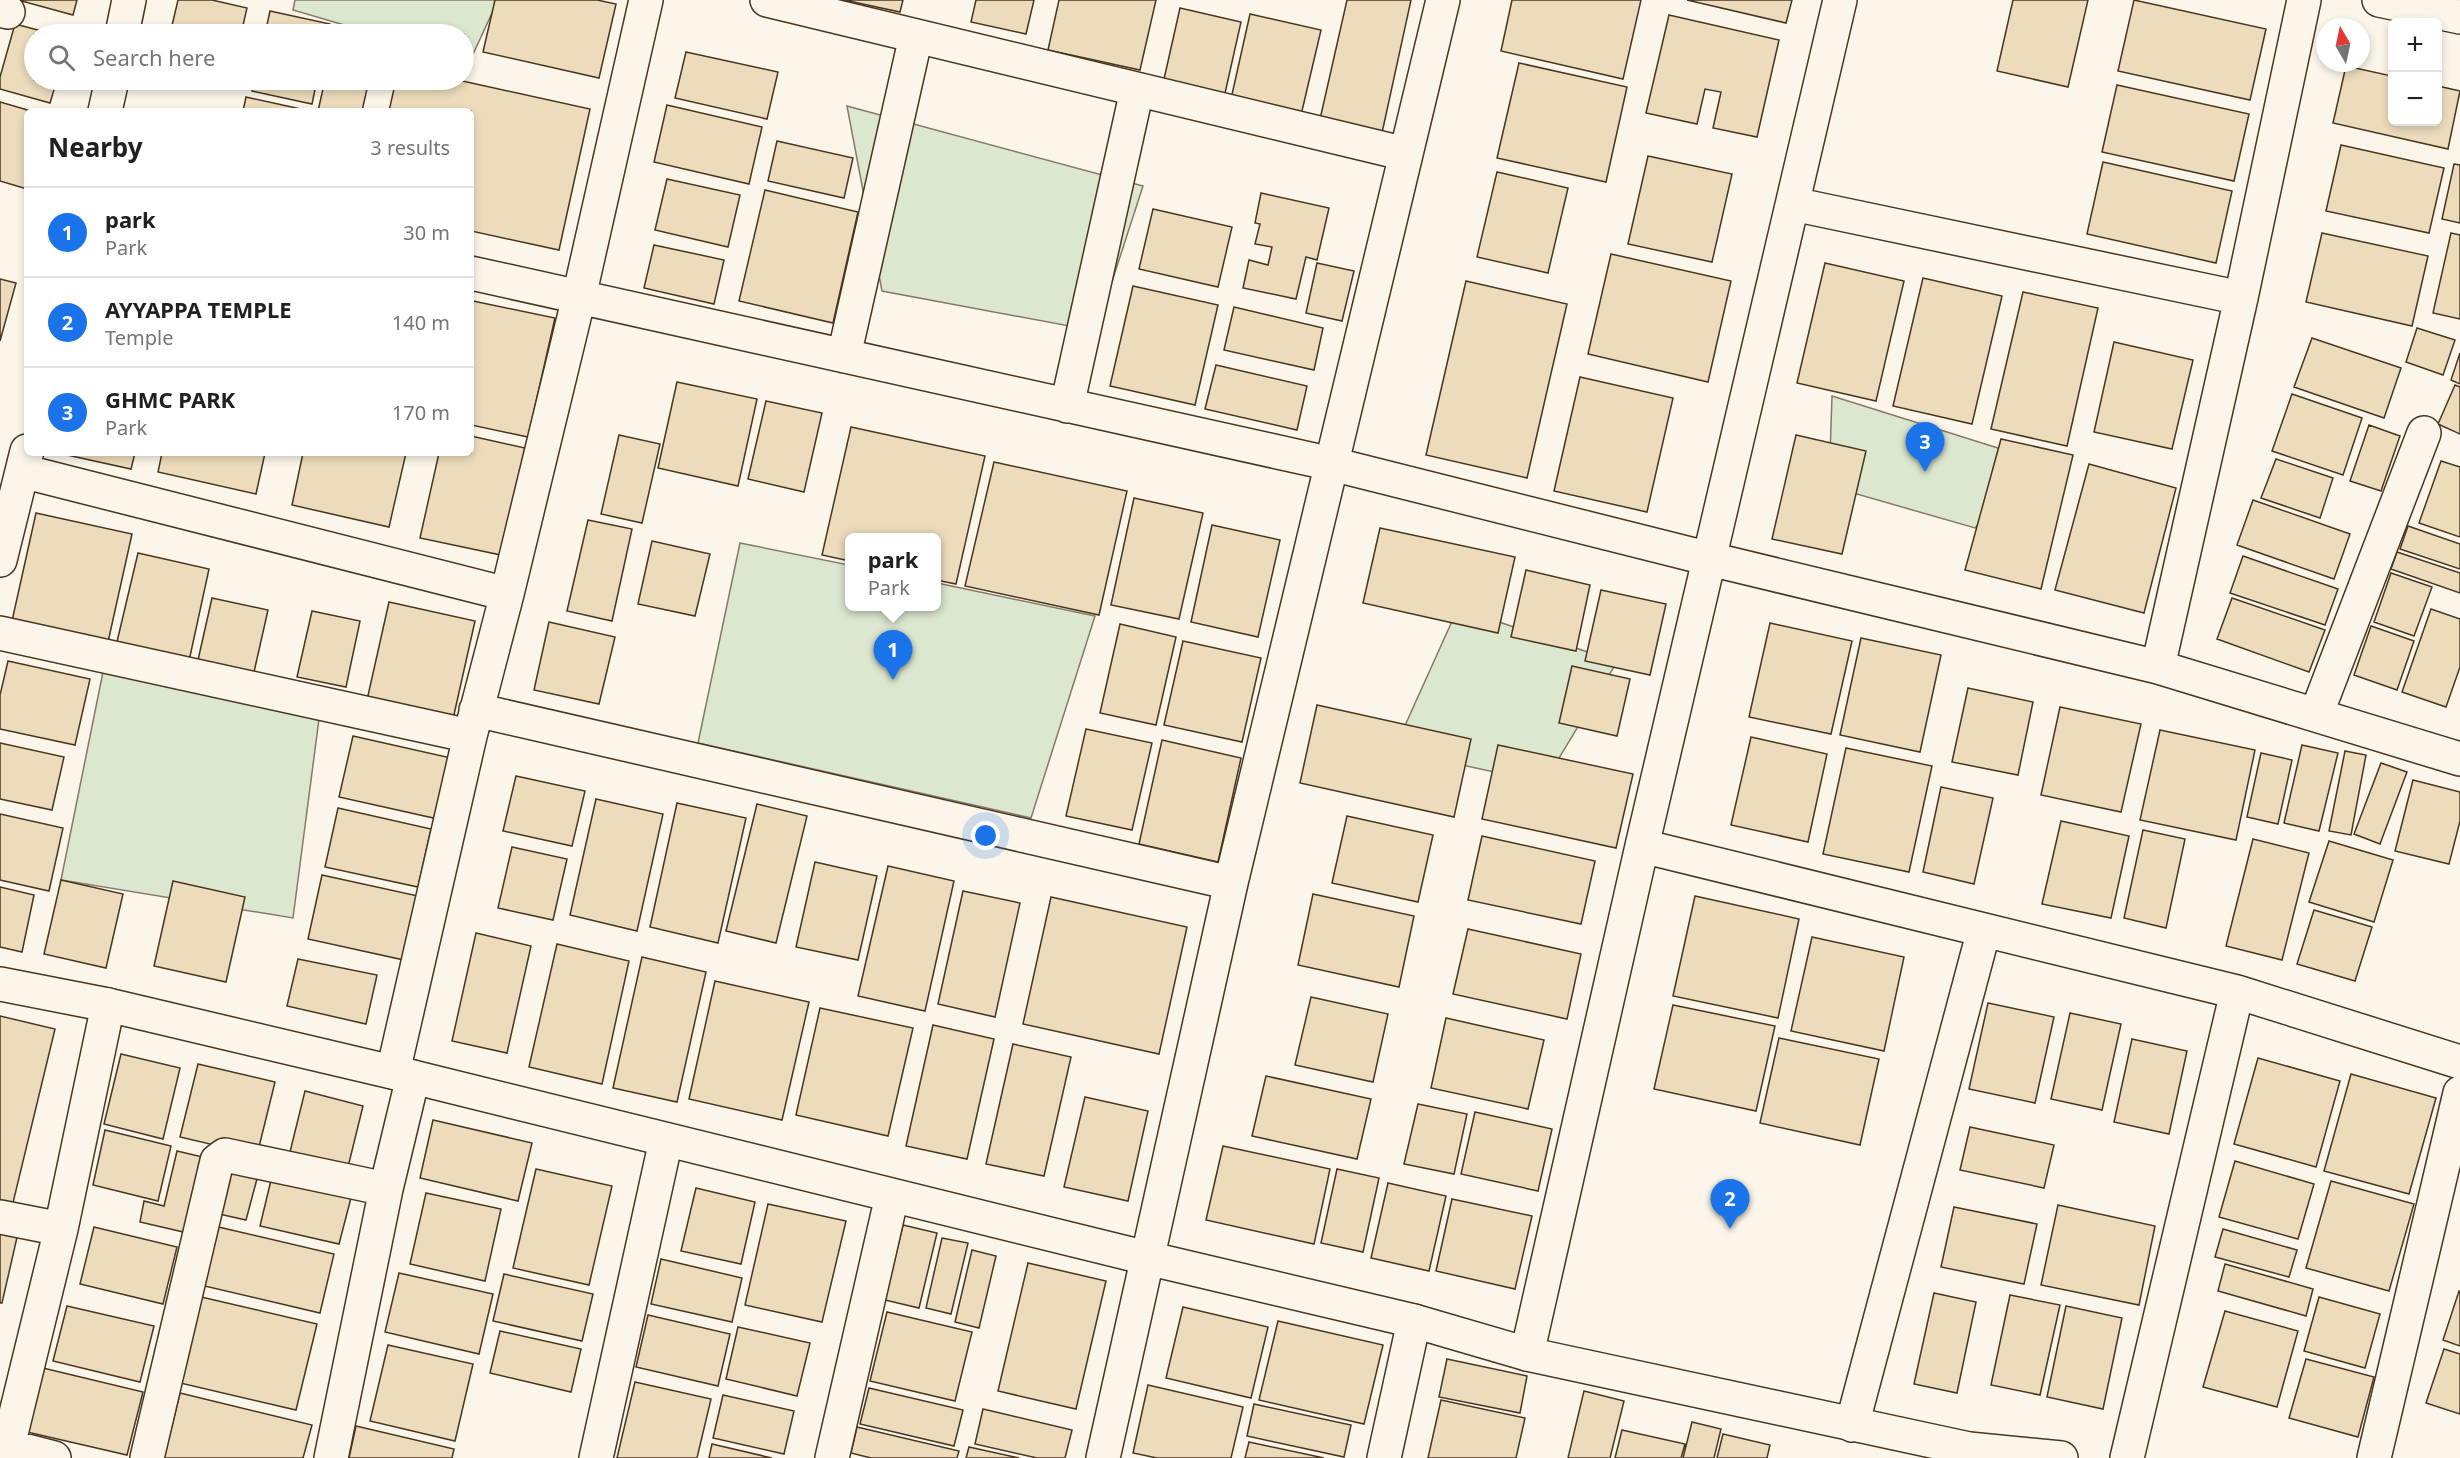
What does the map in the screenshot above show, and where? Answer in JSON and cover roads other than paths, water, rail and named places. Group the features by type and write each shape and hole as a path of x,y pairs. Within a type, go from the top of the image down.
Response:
{"street":[{"path":"124,24 129,0"},
{"path":"331,1458 386,1189 403,1075 473,723 507,594 579,297 646,0"},
{"path":"767,0 1406,154"},
{"path":"1103,1458 1231,883 1443,0"},
{"path":"1527,1354 1642,846 1840,0"},
{"path":"2158,667 2241,298 2304,0"},
{"path":"2379,0 2460,17"},
{"path":"844,356 916,36"},
{"path":"106,108 110,90"},
{"path":"1067,406 1137,90"},
{"path":"1793,204 2241,298"},
{"path":"474,274 1332,464 1710,559 2158,667 2460,759"},
{"path":"2316,715 2424,433"},
{"path":"0,560 25,460 507,594"},
{"path":"0,633 473,723 1231,883"},
{"path":"1642,846 2237,992 2460,1062"},
{"path":"1852,1425 1984,930"},
{"path":"0,984 108,1005 403,1075 892,1196 1414,1321 1527,1354 1852,1425 1968,1453 2061,1458"},
{"path":"2127,1458 2237,992"},
{"path":"54,1458 4,1445 61,1229 108,1005"},
{"path":"2374,1458 2460,1093"},
{"path":"596,1458 666,1140"},
{"path":"147,1458 217,1161 220,1157 225,1155 386,1189"},
{"path":"832,1458 892,1196"},
{"path":"0,1217 61,1229"},
{"path":"1384,1458 1414,1321"}],"place":[{"name":"GHMC PARK","path":"1925,472"},
{"name":"park","path":"893,680"},
{"name":"AYYAPPA TEMPLE","path":"1730,1229"}]}
